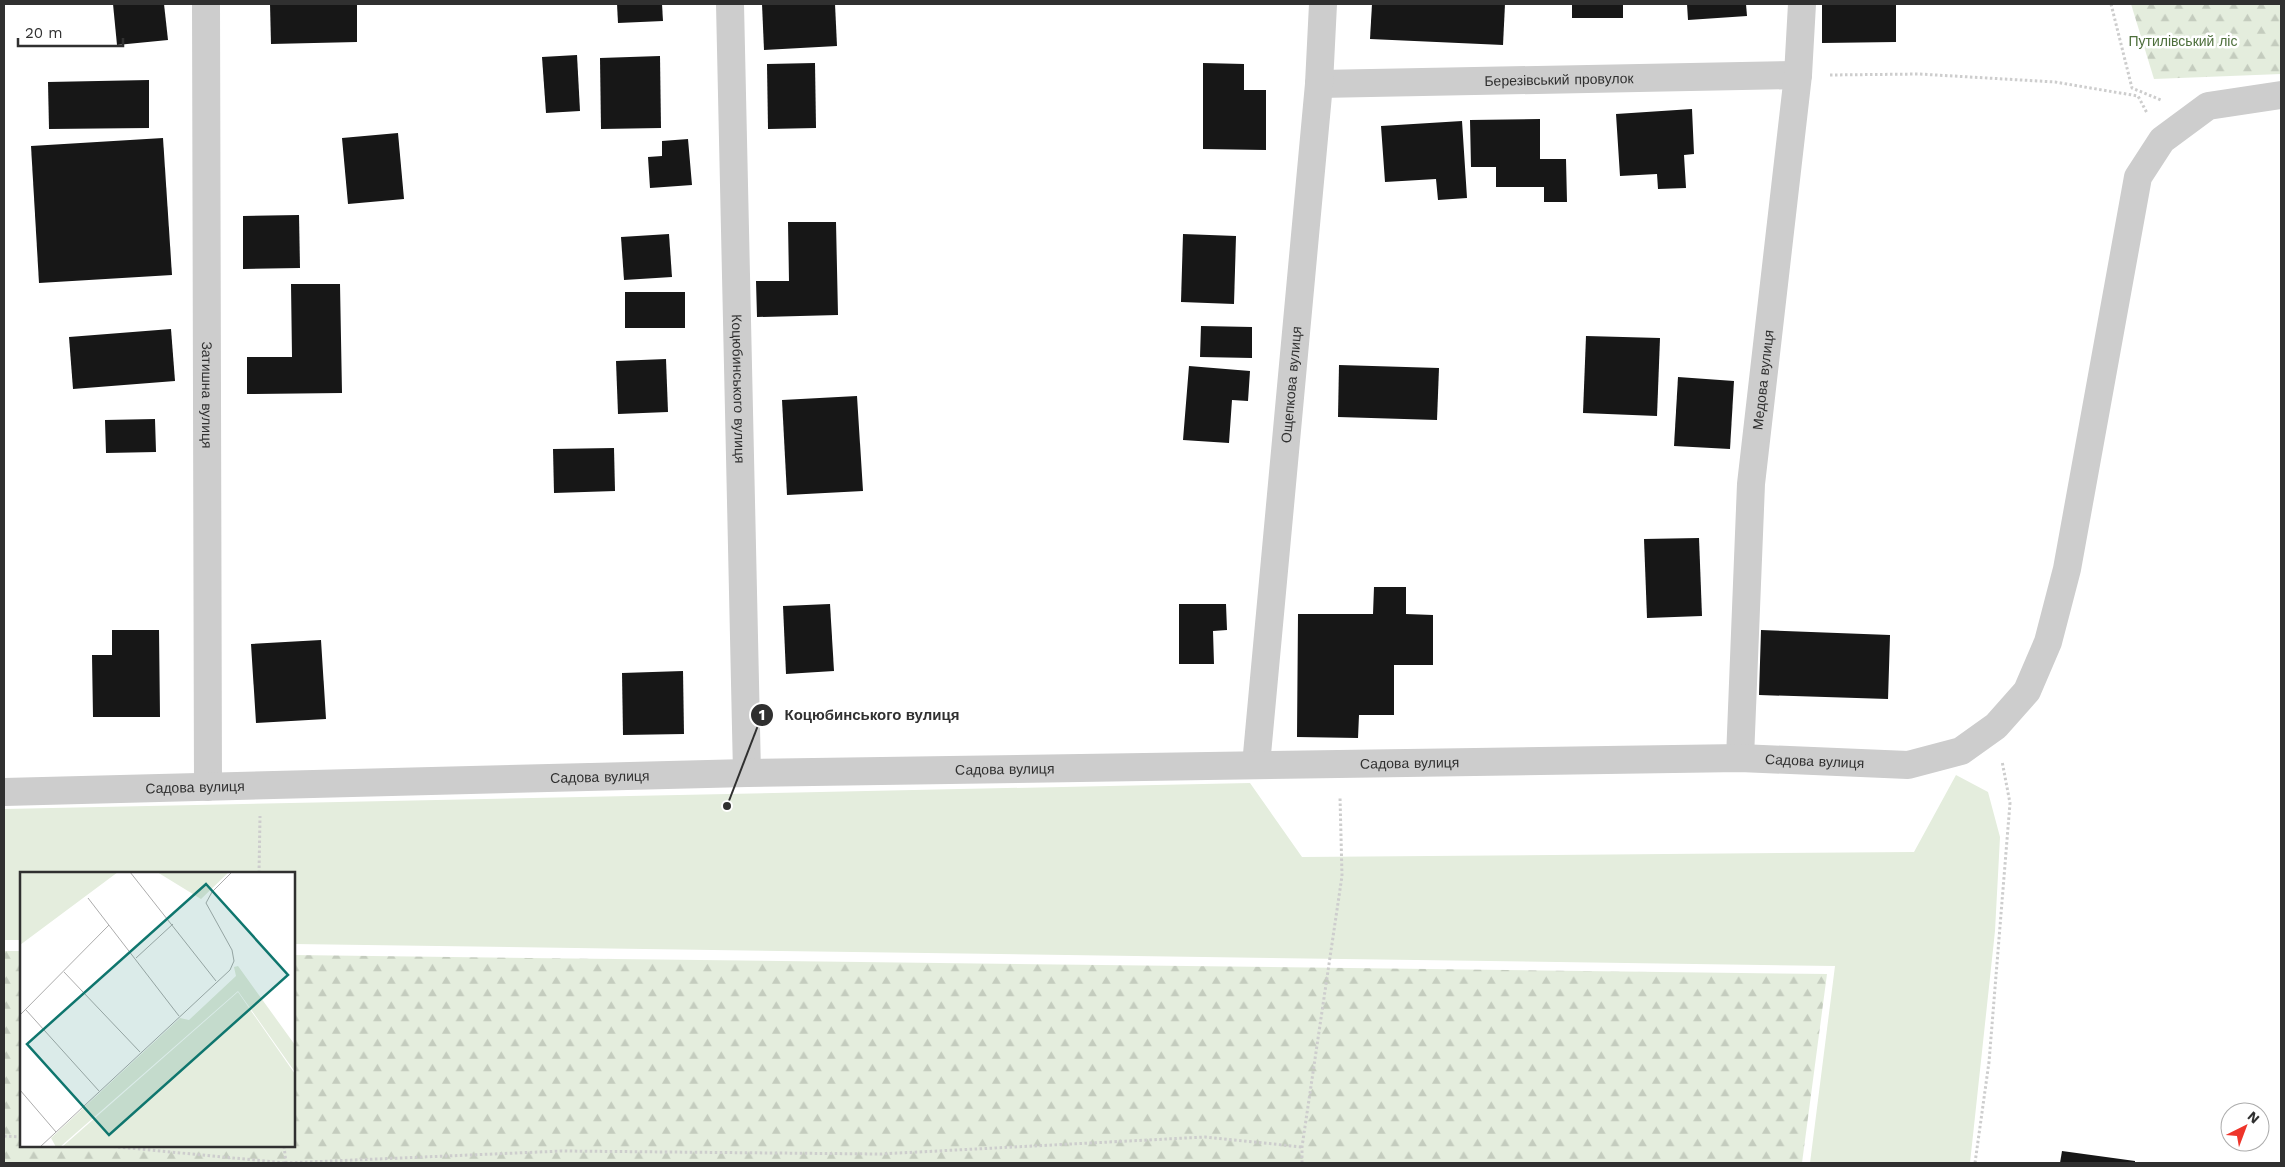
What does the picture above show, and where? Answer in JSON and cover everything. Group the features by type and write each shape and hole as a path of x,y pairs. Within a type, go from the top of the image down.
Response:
{"street":[{"name":"Затишна вулиця","path":"206,4 208,787"},
{"name":"Коцюбинського вулиця","path":"730,4 747,773"},
{"name":"Ощепкова вулиця","path":"1256,765 1319,84 1323,4"},
{"name":"Медова вулиця","path":"1740,758 1751,484 1798,75 1802,4"},
{"name":"Березівський провулок","path":"1319,84 1798,75"},
{"name":"Садова вулиця","path":"4,792 747,773 1740,758 1908,765 1961,751 1996,726 2027,691 2048,642 2067,569 2138,177 2162,140 2208,106 2281,94"}],"path":[{"path":"2110,4 2132,88 2196,114"},
{"path":"1798,75 1919,74 2055,82 2138,96 2162,140"},
{"path":"1975,1163 1989,1062 2010,803 1996,726"},
{"path":"1302,1163 1302,1147 1342,876 1340,764"},
{"path":"259,872 260,786"},
{"path":"4,1136 20,1137"},
{"path":"118,1147 286,1163 562,1151 880,1154 1206,1137 1302,1147"},
{"path":"284,1147 286,1163"}],"green space":[{"name":"Путилівський ліс","path":"2131,4 2281,4 2281,74 2154,79"},
{"path":"1956,775 1988,792 2000,837 1995,931 1970,1163 1810,1163 1835,966 295,944 295,872 20,872 20,940 4,940 4,809 1250,783 1302,857 1914,852"},
{"path":"4,951 20,951 20,1147 295,1147 295,955 1827,974 1802,1163 4,1163"}],"building":[{"path":"113,4 164,4 168,40 117,45"},
{"path":"270,4 357,4 357,42 271,44"},
{"path":"617,4 662,4 663,21 618,23"},
{"path":"762,4 835,4 837,46 764,50"},
{"path":"1372,4 1505,4 1503,45 1370,39"},
{"path":"1572,4 1623,4 1623,18 1572,18"},
{"path":"1687,4 1746,4 1747,16 1688,20"},
{"path":"1822,4 1896,4 1896,42 1822,43"},
{"path":"577,55 580,111 546,113 542,57"},
{"path":"660,56 661,128 601,129 600,58"},
{"path":"815,63 816,128 768,129 767,64"},
{"path":"1203,63 1244,64 1244,90 1266,90 1266,150 1203,149"},
{"path":"149,80 149,128 49,129 48,82"},
{"path":"1692,109 1694,154 1684,155 1686,188 1658,189 1657,174 1620,176 1616,114"},
{"path":"1540,119 1540,159 1566,159 1567,202 1544,202 1544,187 1496,187 1496,167 1471,167 1470,120"},
{"path":"1462,121 1467,198 1438,200 1436,179 1385,182 1381,126"},
{"path":"398,133 404,199 348,204 342,138"},
{"path":"163,138 172,275 39,283 31,146"},
{"path":"688,139 692,185 650,188 648,157 662,156 662,141"},
{"path":"299,215 300,268 243,269 243,216"},
{"path":"788,222 836,222 838,315 757,317 756,281 789,281"},
{"path":"669,234 672,277 624,280 621,237"},
{"path":"1183,234 1236,236 1234,304 1181,302"},
{"path":"291,284 340,284 342,393 247,394 247,357 292,357"},
{"path":"625,292 685,292 685,328 625,328"},
{"path":"1201,326 1252,327 1252,358 1200,357"},
{"path":"171,329 175,381 73,389 69,337"},
{"path":"1586,336 1660,338 1657,416 1583,413"},
{"path":"666,359 668,412 618,414 616,361"},
{"path":"1339,365 1439,368 1437,420 1338,417"},
{"path":"1189,366 1250,371 1248,401 1232,400 1229,443 1183,440"},
{"path":"1678,377 1734,381 1730,449 1674,446"},
{"path":"857,396 863,491 787,495 782,400"},
{"path":"155,419 156,452 106,453 105,420"},
{"path":"614,448 615,491 554,493 553,449"},
{"path":"1699,538 1702,616 1647,618 1644,539"},
{"path":"1374,587 1406,587 1406,614 1433,615 1433,665 1394,665 1394,715 1359,715 1358,738 1297,737 1298,614 1373,614"},
{"path":"830,604 834,671 786,674 783,606"},
{"path":"1179,604 1226,604 1227,630 1213,631 1214,664 1179,664"},
{"path":"112,630 159,630 160,717 93,717 92,655 112,655"},
{"path":"1761,630 1890,635 1888,699 1759,695"},
{"path":"321,640 326,719 256,723 251,644"},
{"path":"683,671 684,734 623,735 622,673"},
{"path":"2062,1151 2135,1161 2135,1163 2060,1163"}],"place":[{"name":"Коцюбинського вулиця","path":"727,806"}]}
